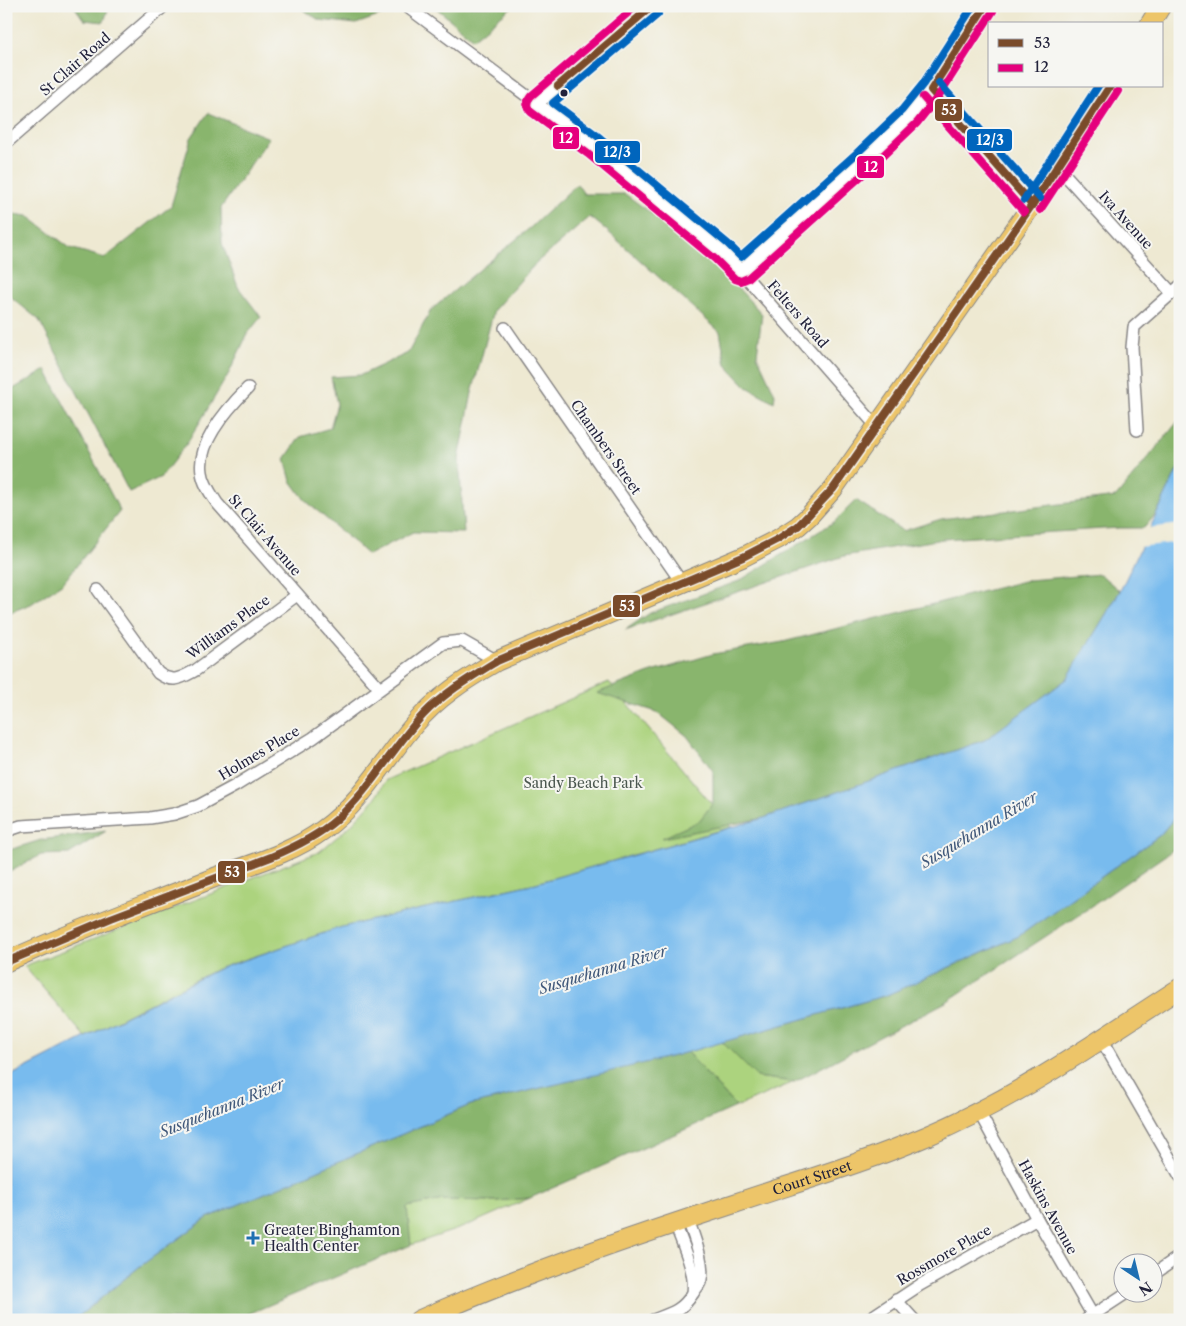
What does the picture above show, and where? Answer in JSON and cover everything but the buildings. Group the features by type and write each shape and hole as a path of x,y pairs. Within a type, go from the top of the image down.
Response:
{"main road":[{"path":"1151,22 1161,6"},
{"path":"6,962 77,931 300,844 338,819 364,792 402,740 431,707 460,683 498,661 743,557 778,539 798,526 810,516 834,489 1032,205 1109,88"},
{"name":"Court Street","path":"419,1320 552,1265 879,1156 928,1136 979,1112 1028,1084 1180,988"}],"street":[{"name":"St Clair Road","path":"6,143 164,6"},
{"name":"Felters Road","path":"406,6 594,146 722,252 741,271 877,427"},
{"path":"741,271 909,117 931,90 984,6"},
{"path":"537,104 651,7"},
{"path":"931,90 1032,205"},
{"name":"Iva Avenue","path":"1058,167 1176,290"},
{"path":"1137,430 1132,348 1134,327 1176,290"},
{"name":"Chambers Street","path":"505,328 682,583"},
{"name":"St Clair Avenue","path":"248,388 216,426 207,442 201,463 202,473 209,491 217,503 379,688"},
{"name":"Williams Place","path":"98,590 158,673 170,680 181,678 196,670 298,595"},
{"name":"Holmes Place","path":"8,827 150,818 174,814 198,806 235,786 313,738 443,643 462,642 498,661"},
{"path":"1101,1039 1180,1176"},
{"name":"Haskins Avenue","path":"979,1112 1090,1318"},
{"name":"Rossmore Place","path":"867,1320 920,1285 1037,1219"},
{"path":"652,1320 682,1307 700,1282 702,1270 681,1221"},
{"path":"1164,1267 1180,1256"},
{"path":"896,1300 914,1320"},
{"path":"1090,1318 1114,1302"}],"green space":[{"path":"74,6 109,6 104,22 84,20"},
{"path":"298,6 388,6 390,12 356,24 319,20"},
{"path":"434,6 513,6 473,39"},
{"path":"208,113 269,138 221,208 222,243 238,287 261,317 248,333 229,373 188,442 161,477 129,492 39,320 6,293 6,213 28,216 70,248 105,258 171,206 191,138"},
{"path":"577,184 584,194 625,194 706,253 762,314 757,355 775,394 774,402 747,387 726,365 720,332 590,217 537,262 494,310 472,393 459,459 464,533 413,532 368,555 305,500 291,481 285,459 300,437 330,428 337,404 331,377 361,375 408,353 431,310 531,227"},
{"path":"46,370 120,511 63,583 31,604 6,614 6,393"},
{"path":"1180,419 1180,465 1157,513 1144,528 943,539 844,556 625,630 650,613 739,581 834,522 856,500 903,531 941,519 1116,497"},
{"path":"1100,574 1120,591 1067,679 985,740 764,818 662,838 699,821 713,803 713,771 687,736 657,712 597,693 649,673 713,654 783,642 1028,580"},
{"name":"Sandy Beach Park","path":"609,682 731,827 536,883 342,927 217,969 85,1037 24,966 319,852 350,826 374,800 386,780"},
{"path":"1180,811 1180,845 1092,906 946,1002 794,1082 757,1077 722,1042 887,995 1019,936 1160,835"},
{"path":"106,831 69,854 41,855 6,874 6,851 41,840"},
{"path":"722,1042 757,1077 794,1082 736,1107 687,1052"},
{"path":"687,1052 736,1107 530,1198 497,1201 443,1200 407,1207 411,1245 234,1320 74,1320 139,1267 207,1218 470,1105"},
{"path":"530,1198 464,1227 411,1245 406,1207 443,1200 497,1201"}],"water":[{"name":"Susquehanna River","path":"1180,465 1180,811 1160,835 1019,936 887,995 674,1056 470,1105 207,1218 139,1267 74,1320 6,1320 6,1078 218,969 342,927 536,883 764,818 985,740 1067,679 1120,591"}],"pier":[{"path":"1180,524 1180,542 1138,547 1148,528"}],"transit line":[{"name":"12","path":"636,6 531,96 527,102 528,108 588,154 715,259 735,279 741,281 748,278 917,123 939,95 993,11"},
{"name":"53","path":"558,86 652,6"},
{"name":"12/3","path":"658,14 553,103 600,138 728,244 741,257 902,110 923,84 973,6"},
{"name":"53","path":"985,6 931,90 1032,205"},
{"name":"12/3","path":"939,83 1040,198"},
{"name":"12/3","path":"1024,200 1097,88"},
{"name":"53","path":"6,962 111,918 271,857 306,841 330,825 349,807 371,782 401,741 431,707 477,673 497,661 743,557 778,539 798,526 833,489 1032,205 1109,88"},
{"name":"12","path":"1040,210 1118,91"},
{"name":"12","path":"923,97 1024,212"}],"place":[{"name":"Greater Binghamton Health Center","path":"253,1238"}]}
